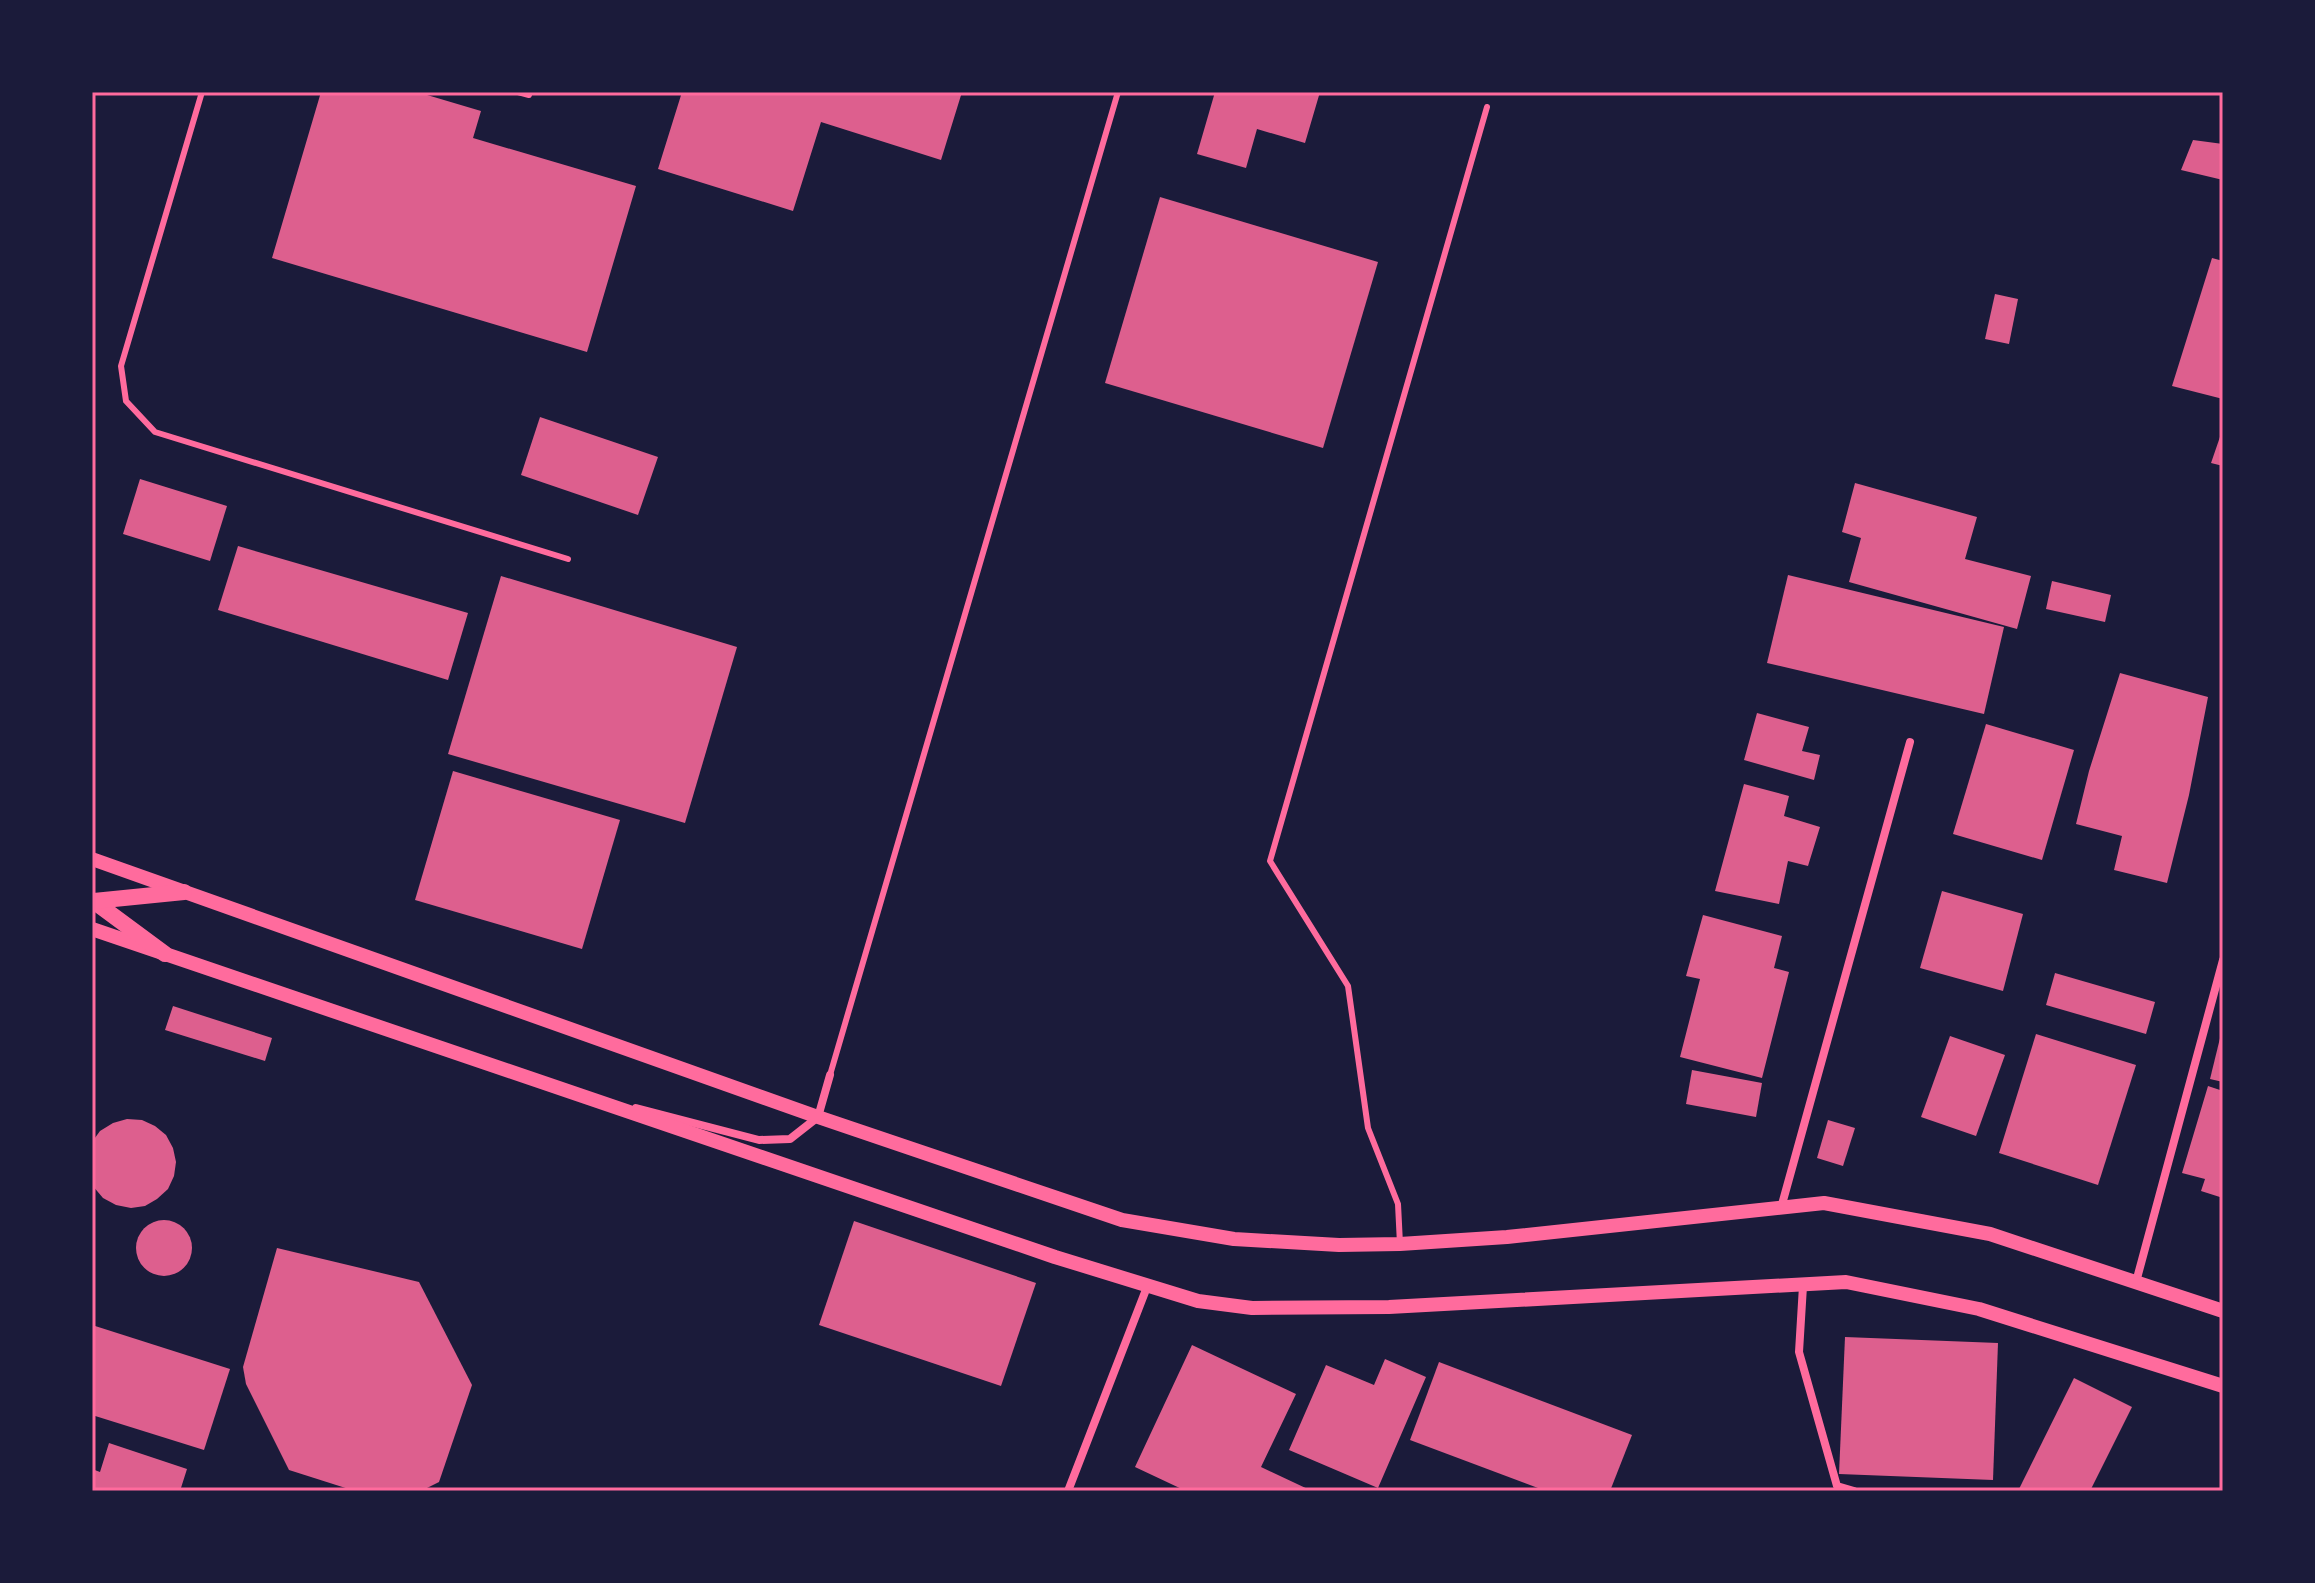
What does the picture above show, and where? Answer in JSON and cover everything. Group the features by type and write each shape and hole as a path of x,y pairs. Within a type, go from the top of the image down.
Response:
{"main road":[{"path":"93,900 184,892"},
{"path":"93,900 165,954"}],"street":[{"path":"1781,1208 1910,742"},
{"path":"92,859 818,1117 1122,1220 1234,1239 1339,1245 1400,1244 1507,1237 1824,1203 1990,1234 2223,1311"},
{"path":"92,929 1147,1287 1198,1301 1252,1308 1389,1307 1846,1282 1979,1309 2223,1386"},
{"path":"2136,1282 2223,960"},
{"path":"581,1096 681,1118 759,1140 790,1139 818,1117 830,1075"},
{"path":"1803,1286 1799,1352 1836,1488 1854,1491"},
{"path":"1068,1491 1147,1287"}],"lane":[{"path":"202,92 121,366 126,401 155,432 568,559"},
{"path":"518,92 529,95"},
{"path":"830,1075 1118,92"},
{"path":"1400,1244 1398,1204 1368,1128 1348,986 1270,861 1487,107"}],"building":[{"path":"321,92 417,92 481,111 473,138 636,186 587,352 272,258"},
{"path":"682,92 962,92 941,160 821,122 793,211 658,169"},
{"path":"1215,92 1320,92 1305,143 1257,129 1246,168 1197,154"},
{"path":"2193,140 2223,144 2223,180 2181,170"},
{"path":"1160,197 1378,262 1323,448 1105,383"},
{"path":"2212,258 2223,261 2223,399 2172,386"},
{"path":"1995,294 2018,299 2009,344 1985,339"},
{"path":"540,417 658,457 638,515 521,475"},
{"path":"2223,431 2223,466 2211,463"},
{"path":"140,479 227,506 210,561 123,534"},
{"path":"1855,483 1977,517 1965,559 2031,576 2017,629 1849,582 1861,538 1842,532"},
{"path":"238,546 468,613 448,680 218,610"},
{"path":"1788,575 2004,627 1984,714 1767,663"},
{"path":"501,576 737,647 685,823 448,754"},
{"path":"2052,581 2111,595 2105,622 2046,609"},
{"path":"2120,673 2208,697 2189,795 2167,883 2114,870 2122,836 2076,824"},
{"path":"1757,713 1809,727 1802,751 1820,755 1814,780 1744,760"},
{"path":"1986,724 2074,750 2042,860 1953,834"},
{"path":"453,771 620,820 582,949 415,900"},
{"path":"1744,784 1789,796 1784,816 1820,827 1808,866 1788,861 1779,904 1715,891"},
{"path":"1942,891 2023,914 2003,991 1920,968"},
{"path":"1703,915 1782,936 1774,968 1789,972 1762,1078 1680,1057 1700,979 1686,976"},
{"path":"2055,973 2155,1002 2146,1034 2046,1005"},
{"path":"173,1006 272,1038 265,1061 165,1030"},
{"path":"2223,1030 2223,1082 2210,1079"},
{"path":"2036,1034 2136,1065 2098,1185 1999,1153"},
{"path":"1950,1036 2005,1055 1976,1136 1921,1117"},
{"path":"1692,1070 1762,1083 1756,1117 1686,1104"},
{"path":"2208,1086 2223,1091 2223,1198 2201,1191 2205,1179 2182,1173"},
{"path":"127,1119 142,1120 166,1135 176,1162 168,1189 145,1206 131,1208 103,1198 92,1185 92,1142 100,1131"},
{"path":"1828,1120 1855,1128 1843,1166 1817,1158"},
{"path":"164,1220 184,1228 192,1248 184,1268 164,1276 144,1268 136,1248 144,1228"},
{"path":"854,1221 1036,1283 1001,1386 819,1325"},
{"path":"277,1248 419,1282 472,1385 439,1482 421,1491 355,1491 289,1470 246,1384 243,1367"},
{"path":"92,1325 230,1369 204,1450 92,1415"},
{"path":"1845,1337 1998,1343 1993,1480 1839,1474"},
{"path":"1192,1345 1296,1394 1261,1467 1312,1491 1186,1491 1135,1467"},
{"path":"1385,1359 1426,1377 1378,1488 1289,1450 1326,1365 1374,1385"},
{"path":"1439,1362 1632,1435 1610,1491 1546,1491 1410,1440"},
{"path":"2074,1378 2132,1407 2090,1491 2018,1491"},
{"path":"109,1443 187,1469 180,1491 92,1491 92,1469 100,1472"}]}
